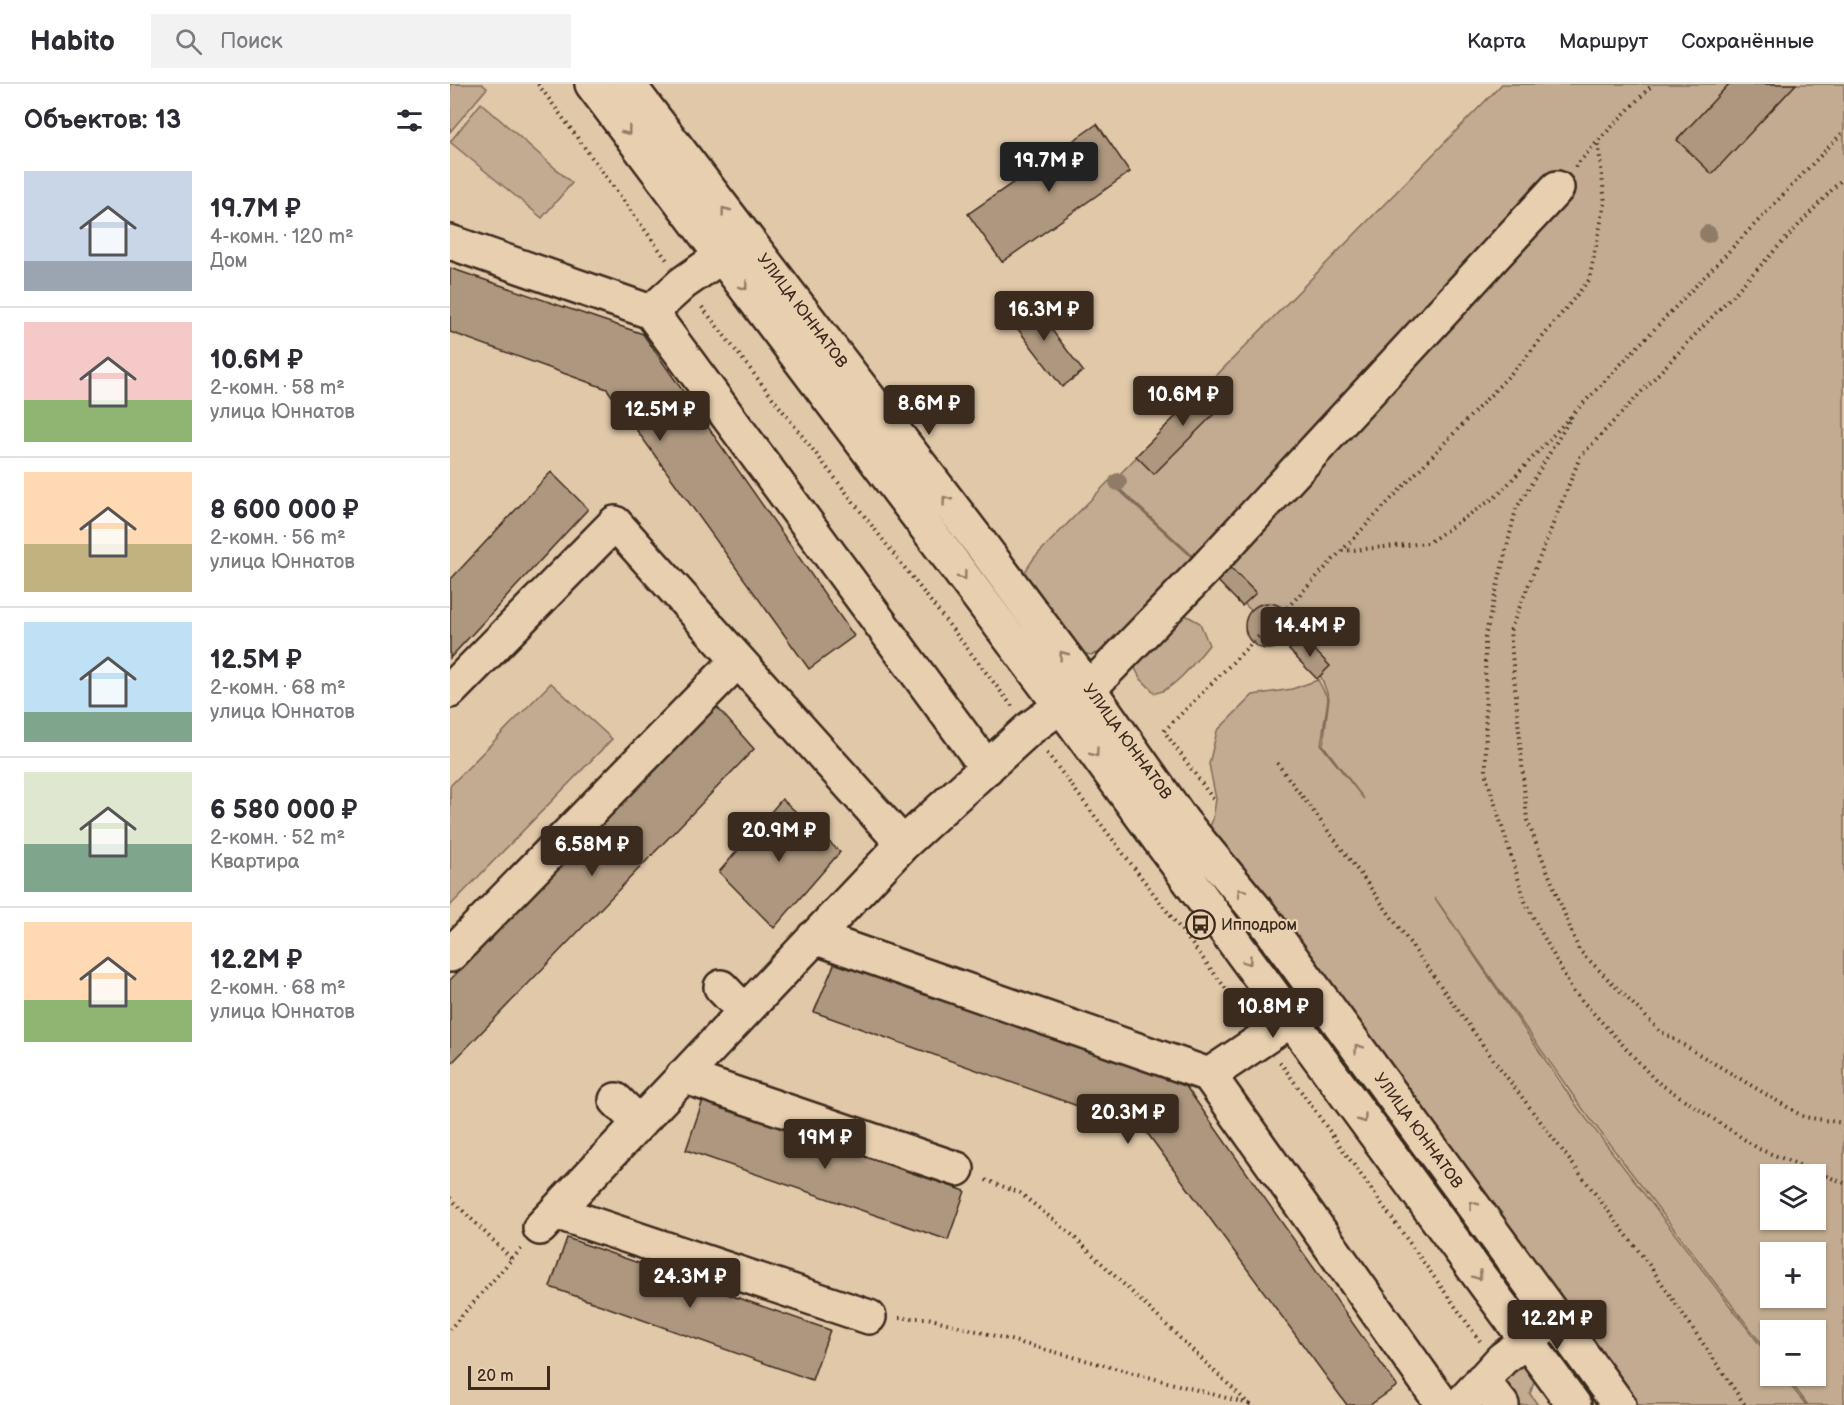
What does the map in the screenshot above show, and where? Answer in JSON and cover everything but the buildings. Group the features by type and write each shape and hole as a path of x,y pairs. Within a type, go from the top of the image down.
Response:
{"main road":[{"name":"УЛИЦА ЮННАТОВ","path":"592,84 734,248 1089,689 1184,822 1261,916 1619,1405"},
{"name":"УЛИЦА ЮННАТОВ","path":"628,84 734,248 1061,706 1574,1405"},
{"path":"1089,689 1205,569 1557,188"},
{"path":"450,242 651,312 987,768"},
{"path":"651,312 683,283 734,248"},
{"path":"450,691 615,522 903,844"},
{"path":"450,955 738,660"},
{"path":"869,1317 548,1220 903,844 1029,729 1061,706"},
{"path":"814,937 1209,1075 1443,1405"},
{"path":"721,987 744,1011"},
{"path":"1209,1075 1291,1020"},
{"path":"683,1076 957,1169"},
{"path":"616,1100 639,1123"},
{"path":"1460,1405 1492,1396 1502,1359 1556,1319"}],"path":[{"path":"538,84 683,283 1029,729"},
{"path":"1557,188 1653,84"},
{"path":"1342,551 1428,543 1498,495 1575,411 1844,131"},
{"path":"1213,799 1164,731 1342,551 1523,361 1589,280 1605,203 1598,141"},
{"path":"1844,177 1580,457 1510,631 1527,820 1579,950 1660,1031 1804,1117 1844,1123"},
{"path":"1575,411 1516,509 1485,637 1486,775 1526,903 1573,991 1656,1081 1759,1149 1844,1183"},
{"path":"1277,763 1362,876 1493,1059 1650,1266 1745,1405"},
{"path":"957,1169 1020,1193 1071,1234 1249,1405"},
{"path":"450,1198 512,1259 450,1329"},
{"path":"869,1317 928,1318 1249,1405"}],"shaded area":[{"path":"450,84 482,84 487,88 450,132"},
{"path":"1502,84 1844,84 1844,1405 1808,1405 1794,1386 1826,1386 1826,1320 1760,1320 1760,1342 1579,1104 1435,898 1576,1105 1760,1345 1760,1386 1791,1386 1806,1405 1619,1405 1203,845 1213,819 1216,799 1209,764 1217,731 1253,695 1292,689 1318,680 1328,699 1321,745 1364,799 1323,745 1329,698 1321,677 1112,482"},
{"path":"481,103 572,183 542,218 450,142"},
{"path":"1109,481 1196,561 1102,652 1091,655 1078,652 1033,599 1024,573 1034,558"},
{"path":"1182,613 1200,623 1209,645 1177,681 1155,693 1140,678 1133,664"},
{"path":"551,683 612,739 450,906 450,786"},
{"path":"1525,1365 1538,1371 1530,1394 1538,1405 1518,1405 1507,1387 1506,1374 1518,1366"}],"place":[{"name":"Ипподром","path":"1200,925"}]}
